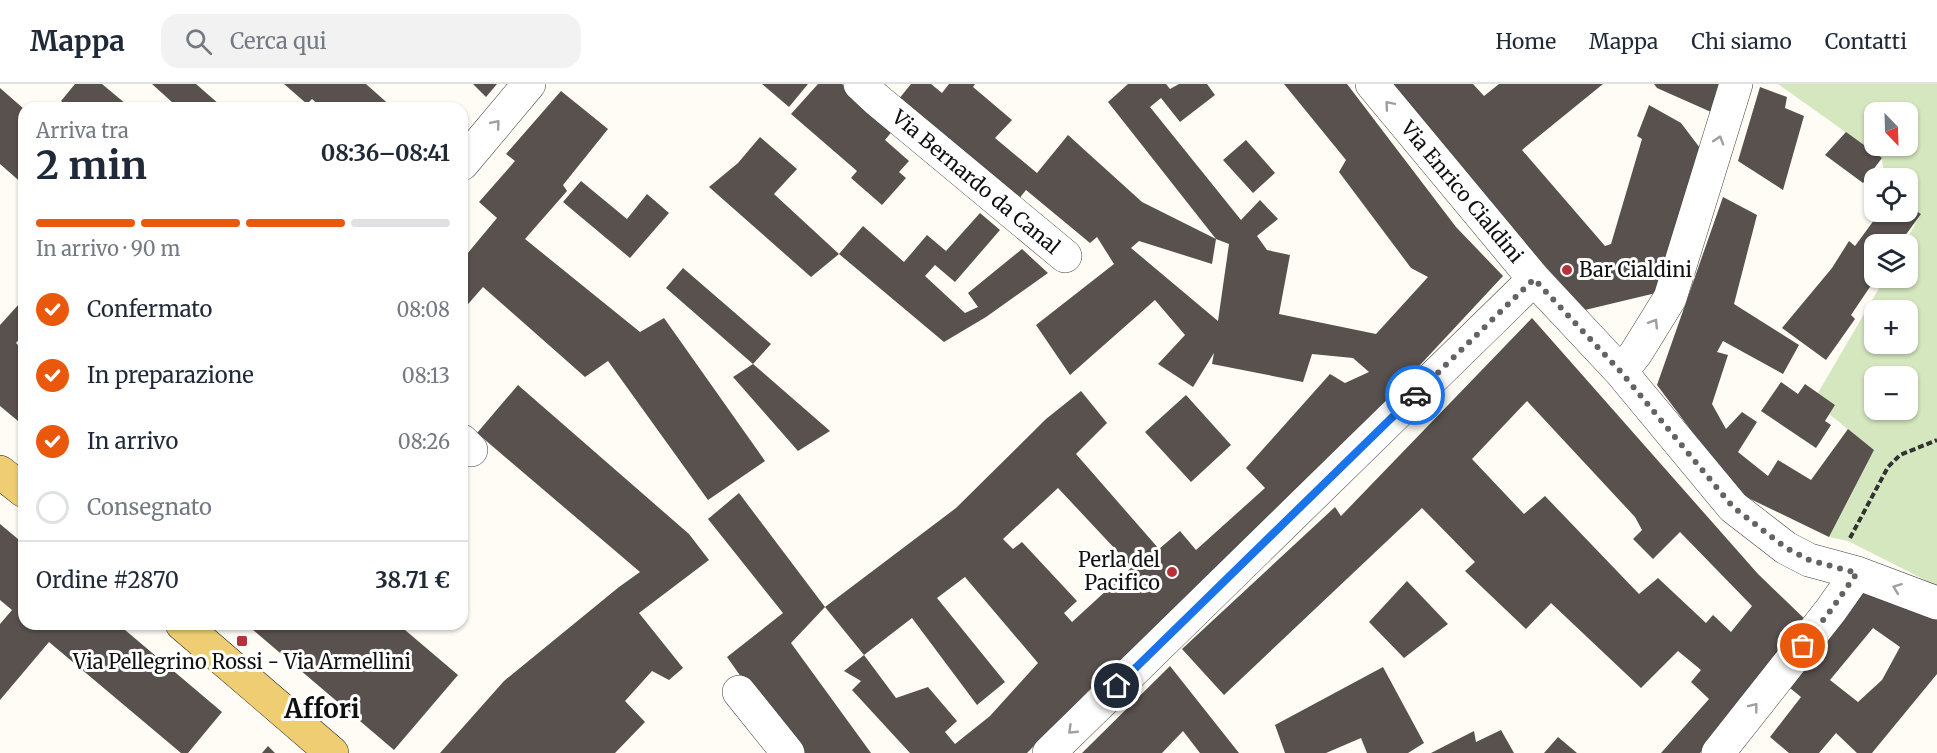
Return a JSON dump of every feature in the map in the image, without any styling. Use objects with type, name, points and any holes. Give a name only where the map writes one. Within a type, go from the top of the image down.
[{"type":"main road","points":[[0,472],[18,486]]},
{"type":"main road","points":[[189,630],[332,753]]},
{"type":"street","points":[[468,157],[530,84]]},
{"type":"street","name":"Via Bernardo da Canal","points":[[860,84],[1065,256]]},
{"type":"street","name":"Via Enrico Cialdini","points":[[1372,84],[1534,279],[1621,372],[1733,507],[1786,548],[1809,560],[1857,573],[1937,603]]},
{"type":"street","points":[[1621,372],[1636,353],[1670,298],[1736,84]]},
{"type":"street","points":[[1049,753],[1534,279]]},
{"type":"street","points":[[1718,753],[1831,610],[1857,573]]},
{"type":"street","points":[[739,692],[788,753]]},
{"type":"path","points":[[1848,541],[1888,467],[1900,455],[1937,440]]},
{"type":"green space","points":[[1778,84],[1937,84],[1937,586],[1848,541],[1829,537],[1874,450],[1829,414],[1835,405],[1818,393],[1864,314],[1864,354],[1918,354],[1918,300],[1872,300],[1879,288],[1918,288],[1918,234],[1910,234],[1921,214],[1918,212],[1918,168],[1883,168],[1882,158],[1879,156],[1918,156],[1918,102],[1864,102],[1864,145]]},
{"type":"building","points":[[75,84],[102,84],[124,102],[62,102]]},
{"type":"building","points":[[152,84],[196,84],[217,102],[172,102]]},
{"type":"building","points":[[284,84],[366,84],[386,102],[315,102],[312,99],[305,102]]},
{"type":"building","points":[[473,84],[497,84],[486,97]]},
{"type":"building","points":[[762,84],[808,84],[789,107]]},
{"type":"building","points":[[818,84],[842,84],[894,129],[885,140],[909,161],[899,172],[906,178],[882,205],[851,178],[857,171],[791,114]]},
{"type":"building","points":[[911,84],[931,84],[942,93],[949,84],[975,84],[973,87],[1012,120],[995,138],[1037,173],[1068,135],[1142,202],[1216,239],[1108,102],[1128,84],[1166,84],[1170,89],[1179,84],[1207,84],[1215,95],[1180,122],[1161,98],[1150,107],[1241,220],[1260,200],[1278,219],[1257,236],[1267,250],[1290,255],[1279,314],[1376,334],[1428,277],[1411,268],[1339,172],[1346,160],[1284,84],[1347,84],[1456,227],[1503,276],[1393,394],[1195,591],[1102,677],[1027,753],[910,753],[852,690],[861,681],[844,671],[864,655],[825,607],[956,508],[1046,419],[1081,391],[1107,423],[1076,454],[1159,549],[1180,531],[1196,550],[1265,488],[1246,468],[1330,374],[1345,383],[1369,372],[1353,358],[1312,354],[1303,382],[1212,364],[1214,353],[1193,387],[1158,364],[1185,335],[1155,300],[1070,375],[1036,325],[1114,264],[1097,237],[1090,243],[1026,190],[1018,200],[898,100]],"holes":[[[1216,239],[1229,244],[1218,321],[1131,248],[1139,241],[1212,264]],[[1058,488],[1132,567],[1072,622],[1064,613],[1077,601],[1022,542],[1013,549],[1003,539]],[[965,577],[1038,663],[990,716],[955,744],[945,732],[957,721],[928,687],[896,698],[864,655],[912,618],[977,705],[1005,682],[937,598]]]},
{"type":"building","points":[[1386,84],[1473,84],[1484,96],[1499,84],[1603,84],[1522,150],[1605,246],[1611,244],[1642,139],[1637,136],[1649,105],[1681,123],[1703,152],[1656,293],[1585,310],[1453,165]]},
{"type":"building","points":[[1654,84],[1721,84],[1711,112],[1657,88]]},
{"type":"building","points":[[1760,87],[1787,97],[1785,108],[1804,116],[1783,190],[1738,161]]},
{"type":"building","points":[[0,88],[18,104],[18,180],[0,164]]},
{"type":"building","points":[[561,91],[608,129],[563,185],[567,191],[525,239],[640,332],[664,318],[765,461],[708,500],[608,361],[585,377],[483,287],[468,304],[468,253],[497,218],[479,202],[515,161],[506,154]]},
{"type":"building","points":[[1846,132],[1864,145],[1864,156],[1882,158],[1874,168],[1864,168],[1863,183],[1825,155]]},
{"type":"building","points":[[760,137],[797,169],[774,194],[839,254],[811,277],[709,187],[738,163]]},
{"type":"building","points":[[1246,140],[1275,173],[1253,193],[1223,160]]},
{"type":"building","points":[[581,181],[627,219],[647,194],[669,213],[630,258],[563,202]]},
{"type":"building","points":[[1723,197],[1757,215],[1734,304],[1799,345],[1783,374],[1723,341],[1717,352],[1728,355],[1712,404],[1726,429],[1742,412],[1757,422],[1738,452],[1768,476],[1778,460],[1811,480],[1848,429],[1874,450],[1829,537],[1738,493],[1657,385]]},
{"type":"building","points":[[980,213],[1000,230],[955,282],[935,265],[925,276],[965,313],[978,307],[968,293],[1022,249],[1048,273],[986,317],[944,342],[839,254],[863,226],[904,262],[927,235],[946,251]]},
{"type":"building","points":[[1873,222],[1915,222],[1906,234],[1864,234],[1864,288],[1869,288],[1851,315],[1855,319],[1826,360],[1782,328],[1832,268],[1849,241],[1855,246]]},
{"type":"building","points":[[683,268],[771,344],[753,364],[666,288]]},
{"type":"building","points":[[18,305],[18,340],[16,343],[18,345],[18,421],[0,406],[0,325]]},
{"type":"building","points":[[1532,318],[1758,574],[1810,624],[1700,753],[1661,753],[1709,699],[1691,682],[1701,670],[1678,651],[1641,688],[1551,603],[1526,629],[1465,571],[1475,562],[1422,508],[1224,695],[1182,649],[1335,507],[1341,516]],"holes":[[[1527,401],[1635,517],[1642,530],[1633,539],[1653,559],[1680,532],[1752,606],[1731,632],[1713,615],[1706,623],[1658,578],[1639,594],[1545,496],[1524,514],[1472,459]]]},
{"type":"building","points":[[753,364],[830,431],[798,451],[733,377]]},
{"type":"building","points":[[1781,382],[1798,394],[1805,384],[1835,405],[1825,421],[1831,425],[1816,448],[1761,411]]},
{"type":"building","points":[[518,385],[689,534],[709,560],[639,613],[683,668],[669,680],[652,671],[625,701],[645,722],[615,753],[440,753],[504,681],[640,572],[477,433]]},
{"type":"building","points":[[1186,395],[1231,445],[1191,482],[1145,432]]},
{"type":"building","points":[[739,493],[825,607],[791,643],[871,753],[803,753],[727,657],[783,613],[708,519]]},
{"type":"building","points":[[0,524],[18,539],[18,630],[125,630],[222,712],[188,753],[181,753],[49,642],[0,700],[0,624],[12,610],[0,600]]},
{"type":"building","points":[[1407,581],[1448,624],[1404,658],[1369,622]]},
{"type":"building","points":[[1862,583],[1937,620],[1937,674],[1872,753],[1857,753],[1836,733],[1819,753],[1789,753],[1770,737],[1801,697],[1785,684]],"holes":[[[1873,628],[1900,647],[1882,680],[1858,702],[1830,680]]]},
{"type":"building","points":[[253,630],[405,630],[458,675],[394,750]]},
{"type":"building","points":[[1170,666],[1239,753],[1200,753],[1183,731],[1162,753],[1082,753]]},
{"type":"building","points":[[1383,667],[1424,743],[1408,753],[1367,753],[1361,738],[1326,753],[1285,753],[1275,725]]},
{"type":"building","points":[[1501,730],[1514,753],[1431,753],[1474,731],[1476,742]]},
{"type":"building","points":[[1558,737],[1577,753],[1544,753]]},
{"type":"building","points":[[268,746],[275,753],[262,753]]},
{"type":"way so far","points":[[1415,395],[1534,279],[1621,372],[1733,507],[1786,548],[1809,560],[1857,573],[1803,646]]},
{"type":"place","name":"Bar Cialdini","points":[[1567,270]]},
{"type":"place","name":"Perla del Pacifico","points":[[1172,572]]},
{"type":"place","name":"Via Pellegrino Rossi - Via Armellini","points":[[242,641]]},
{"type":"district","name":"Affori","points":[[322,709]]},
{"type":"route","points":[[1117,686],[1415,395]]}]
